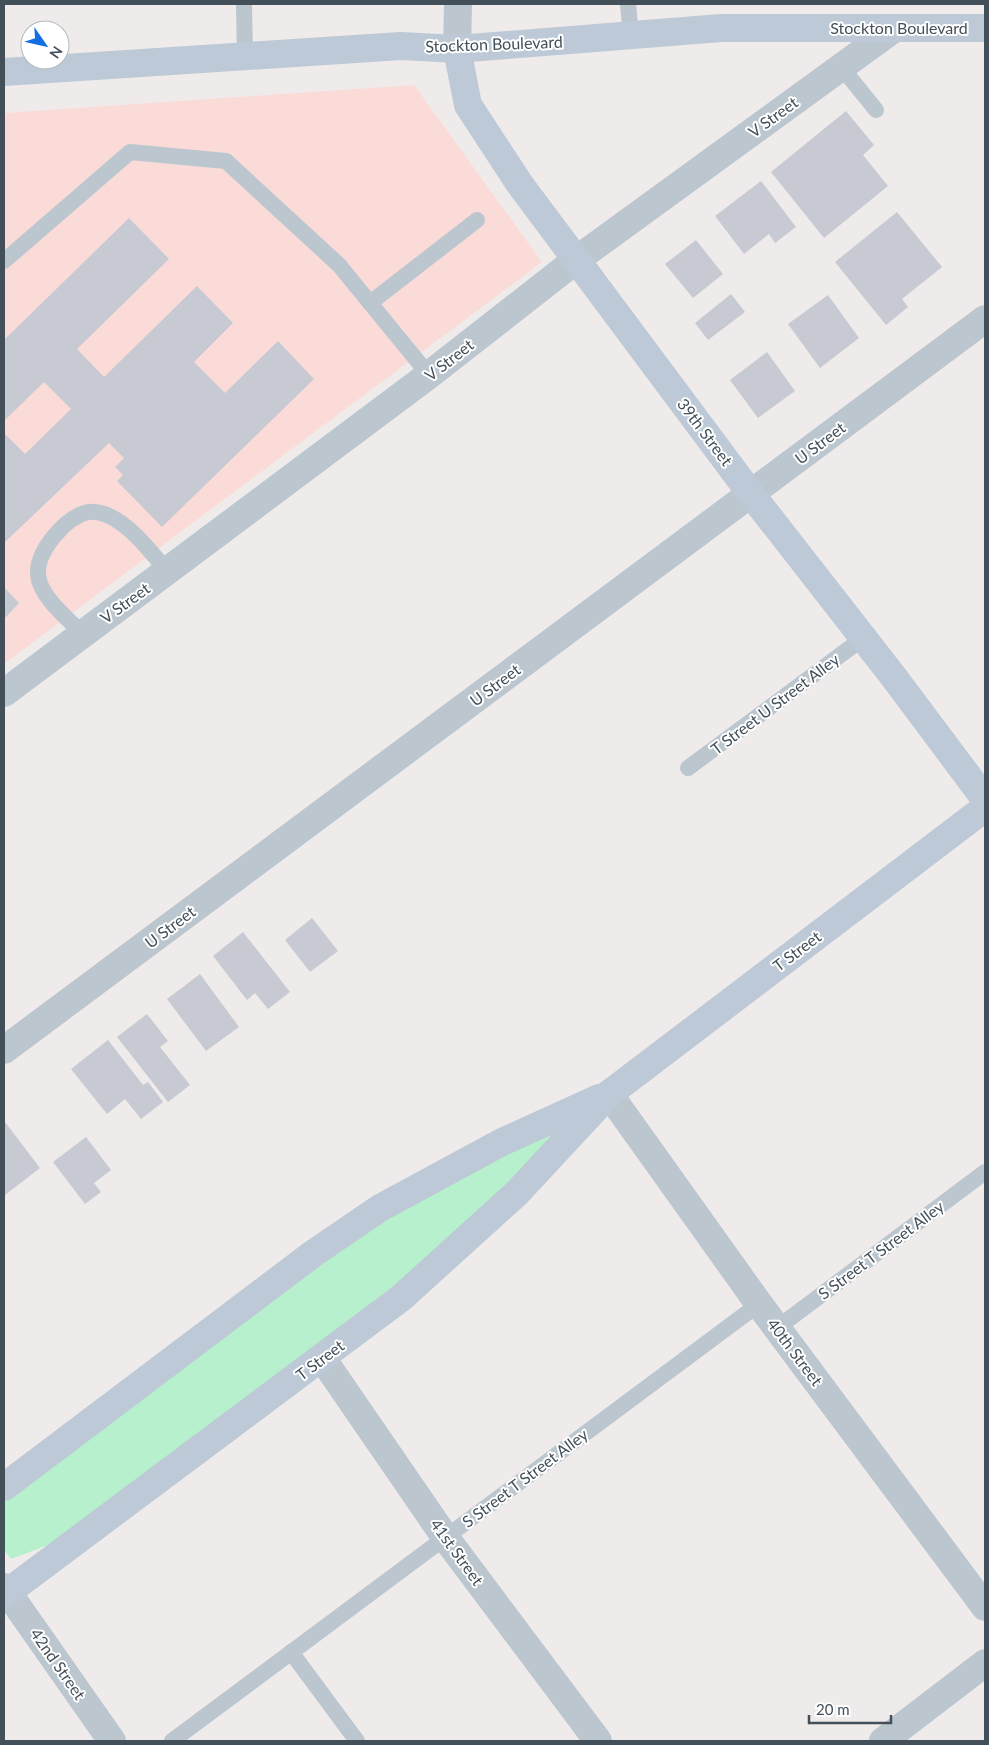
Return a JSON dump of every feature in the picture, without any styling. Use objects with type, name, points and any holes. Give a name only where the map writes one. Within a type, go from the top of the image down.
[{"type":"street","points":[[457,49],[458,4]]},
{"type":"street","name":"Stockton Boulevard","points":[[4,72],[401,46],[457,49],[721,28],[985,28]]},
{"type":"street","name":"V Street","points":[[4,693],[429,376],[576,260],[895,28]]},
{"type":"street","name":"39th Street","points":[[457,49],[468,105],[520,183],[751,494],[862,639],[893,676],[985,799]]},
{"type":"street","name":"U Street","points":[[4,1050],[985,319]]},
{"type":"street","name":"T Street","points":[[5,1591],[401,1298],[517,1193],[609,1094],[985,808]]},
{"type":"street","name":"T Street","points":[[4,1487],[314,1253],[380,1208],[502,1142],[609,1094]]},
{"type":"street","name":"40th Street","points":[[609,1094],[759,1304],[985,1607]]},
{"type":"street","name":"41st Street","points":[[322,1358],[445,1537],[598,1741]]},
{"type":"street","name":"42nd Street","points":[[5,1591],[112,1741]]},
{"type":"street","points":[[883,1741],[985,1663]]},
{"type":"lane","points":[[244,4],[245,57]]},
{"type":"lane","points":[[628,4],[631,36]]},
{"type":"lane","points":[[842,68],[876,110]]},
{"type":"lane","points":[[4,262],[130,152],[226,161],[339,265],[429,376]]},
{"type":"lane","points":[[370,303],[476,220]]},
{"type":"lane","points":[[83,634],[60,611],[42,588],[38,574],[41,558],[56,534],[66,524],[89,511],[106,514],[124,525],[168,572]]},
{"type":"lane","name":"T Street U Street Alley","points":[[688,768],[862,639]]},
{"type":"lane","name":"S Street T Street Alley","points":[[777,1328],[985,1172]]},
{"type":"lane","name":"S Street T Street Alley","points":[[172,1741],[759,1304]]},
{"type":"lane","points":[[291,1652],[357,1741]]},
{"type":"shaded area","points":[[414,85],[542,262],[4,664],[4,113]]},
{"type":"green space","points":[[571,1117],[447,1246],[64,1539],[11,1559],[4,1550],[4,1498],[390,1214]]},
{"type":"building","points":[[846,111],[874,145],[863,155],[888,186],[824,238],[771,172]]},
{"type":"building","points":[[761,181],[796,227],[775,243],[769,234],[744,254],[715,216]]},
{"type":"building","points":[[897,212],[942,267],[902,299],[908,307],[886,325],[835,262]]},
{"type":"building","points":[[129,218],[169,259],[77,349],[104,377],[197,286],[233,323],[194,362],[225,393],[278,341],[314,379],[162,527],[117,481],[123,475],[115,467],[124,458],[109,443],[4,543],[4,433],[25,454],[71,409],[44,382],[4,421],[4,340]]},
{"type":"building","points":[[696,240],[723,274],[693,298],[665,264]]},
{"type":"building","points":[[731,294],[745,312],[708,340],[695,323]]},
{"type":"building","points":[[828,295],[859,338],[820,368],[788,324]]},
{"type":"building","points":[[767,352],[795,391],[758,418],[730,380]]},
{"type":"building","points":[[4,587],[19,603],[4,619]]},
{"type":"building","points":[[312,918],[338,951],[310,972],[285,940]]},
{"type":"building","points":[[243,932],[290,992],[268,1009],[255,993],[247,1000],[213,956]]},
{"type":"building","points":[[200,974],[239,1027],[206,1051],[167,999]]},
{"type":"building","points":[[147,1014],[168,1041],[160,1047],[190,1085],[168,1102],[117,1037]]},
{"type":"building","points":[[108,1040],[143,1085],[148,1082],[163,1102],[141,1119],[125,1099],[107,1114],[71,1069]]},
{"type":"building","points":[[4,1123],[40,1168],[5,1195]]},
{"type":"building","points":[[86,1137],[111,1170],[94,1183],[101,1192],[85,1204],[53,1162]]}]
